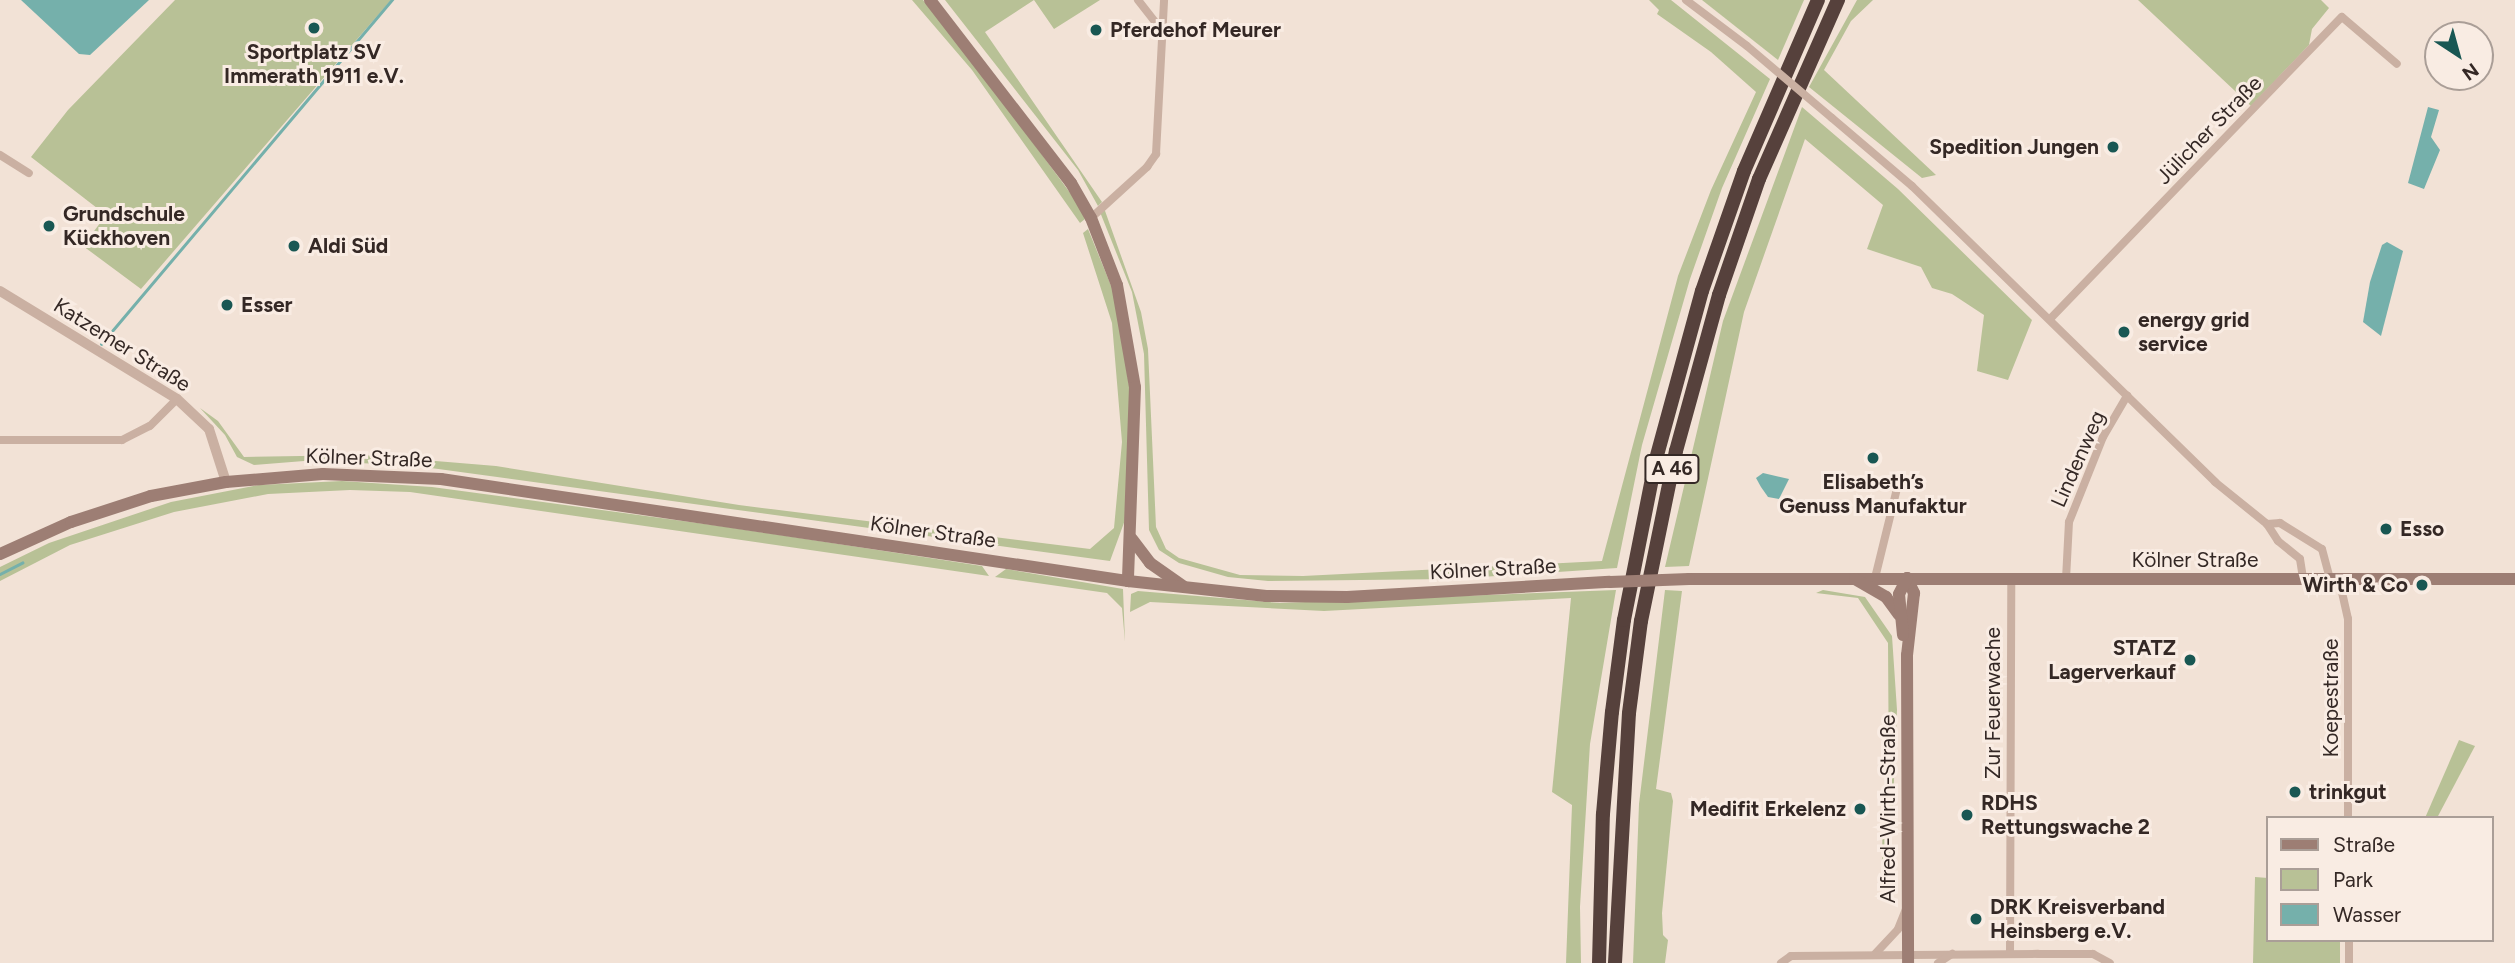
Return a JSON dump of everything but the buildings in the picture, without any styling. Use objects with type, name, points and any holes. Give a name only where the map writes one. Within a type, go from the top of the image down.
[{"type":"highway","name":"A 46","points":[[1599,963],[1603,827],[1612,712],[1623,620],[1656,459],[1702,291],[1744,171],[1818,0]]},
{"type":"highway","name":"A 46","points":[[1615,963],[1629,713],[1641,621],[1676,451],[1715,308],[1759,179],[1838,0]]},
{"type":"main road","points":[[930,0],[1010,100],[1091,218],[1117,285],[1133,353],[1136,422],[1128,581]]},
{"type":"main road","name":"Kölner Straße","points":[[0,554],[111,508],[226,482],[323,474],[441,479],[1128,581],[1266,596],[1347,597],[1689,579],[2515,579]]},
{"type":"main road","points":[[1132,540],[1150,563],[1185,587]]},
{"type":"main road","points":[[1852,578],[1886,597],[1899,615]]},
{"type":"main road","name":"Alfred-Wirth-Straße","points":[[1907,578],[1899,594],[1899,615],[1907,655]]},
{"type":"main road","name":"Alfred-Wirth-Straße","points":[[1907,578],[1914,593],[1907,655],[1908,959]]},
{"type":"street","points":[[1138,0],[1161,29]]},
{"type":"street","points":[[1091,218],[1147,167],[1156,154],[1164,0]]},
{"type":"street","points":[[1686,0],[1747,47],[1912,186],[2215,482],[2267,524],[2278,541],[2300,559],[2303,579]]},
{"type":"street","name":"Jülicher Straße","points":[[2050,319],[2342,17],[2397,64]]},
{"type":"street","points":[[0,155],[29,173]]},
{"type":"street","name":"Katzemer Straße","points":[[0,291],[177,399],[209,429],[226,482]]},
{"type":"street","name":"Lindenweg","points":[[2066,579],[2069,522],[2104,438],[2127,396]]},
{"type":"street","points":[[0,440],[122,440],[150,426],[177,399]]},
{"type":"street","points":[[1875,578],[1899,480]]},
{"type":"street","points":[[2267,524],[2280,523],[2322,549],[2335,578]]},
{"type":"street","name":"Zur Feuerwache","points":[[2010,954],[2011,578]]},
{"type":"street","name":"Koepestraße","points":[[2335,578],[2348,619],[2348,816]]},
{"type":"street","points":[[1875,954],[1898,929],[1907,906]]},
{"type":"street","points":[[2348,942],[2348,963]]},
{"type":"street","points":[[1782,963],[1791,956],[1875,954],[1908,959],[1952,954],[2093,954],[2110,963]]},
{"type":"street","points":[[1938,963],[1952,954]]},
{"type":"green space","points":[[175,0],[391,0],[141,289],[83,246],[106,215],[31,157],[68,110]]},
{"type":"green space","points":[[912,0],[923,0],[964,49],[1079,205],[1085,219],[1080,223],[972,70]]},
{"type":"green space","points":[[945,0],[1034,0],[985,32],[1102,202],[1098,206],[1078,170]]},
{"type":"green space","points":[[1034,0],[1100,0],[1054,29]]},
{"type":"green space","points":[[1649,0],[1671,0],[1770,79],[1722,188],[1690,279],[1642,445],[1617,568],[1451,579],[1268,581],[1228,577],[1179,563],[1159,550],[1149,530],[1144,354],[1132,292],[1100,212],[1104,208],[1141,312],[1148,349],[1156,527],[1166,549],[1179,558],[1240,575],[1303,576],[1602,561],[1678,276],[1711,190],[1756,92],[1711,52],[1657,14],[1659,10]]},
{"type":"green space","points":[[1702,0],[1804,0],[1778,60]]},
{"type":"green space","points":[[1857,0],[1873,0],[1851,21],[1824,70],[1936,175],[1922,178],[1809,87]]},
{"type":"green space","points":[[2138,0],[2321,0],[2329,8],[2312,29],[2309,45],[2251,106]]},
{"type":"green space","points":[[1802,107],[1898,189],[2032,320],[2008,380],[1977,371],[1984,315],[1952,294],[1932,288],[1921,267],[1867,249],[1883,205],[1805,139],[1744,312],[1689,566],[1665,567],[1723,321]]},
{"type":"green space","points":[[1088,229],[1114,293],[1130,391],[1125,520],[1110,561],[409,465],[304,461],[254,465],[237,457],[225,435],[200,408],[218,421],[244,457],[363,455],[496,466],[739,505],[1090,549],[1114,528],[1122,442],[1112,323],[1083,233]]},
{"type":"green space","points":[[342,481],[432,487],[727,527],[982,566],[989,576],[410,492],[350,490],[268,494],[174,512],[70,545],[0,581],[0,567],[49,543],[171,502],[259,485]]},
{"type":"green space","points":[[1006,569],[1123,589],[1125,642],[1122,608],[1107,593],[995,577]]},
{"type":"green space","points":[[1616,590],[1590,744],[1580,907],[1581,963],[1566,963],[1572,805],[1552,792],[1571,598],[1324,611],[1150,602],[1130,612],[1131,594],[1138,591],[1280,603]]},
{"type":"green space","points":[[1665,590],[1682,591],[1656,789],[1671,793],[1673,801],[1662,913],[1663,935],[1668,940],[1665,963],[1633,963],[1639,804]]},
{"type":"green space","points":[[1823,590],[1865,597],[1892,636],[1897,710],[1889,897],[1883,897],[1886,862],[1882,862],[1883,797],[1889,796],[1888,643],[1858,598],[1816,593]]},
{"type":"green space","points":[[2459,740],[2475,746],[2438,816],[2426,816]]},
{"type":"green space","points":[[2255,877],[2266,878],[2266,942],[2340,942],[2340,963],[2253,963]]},
{"type":"water","points":[[21,0],[149,0],[90,55],[79,54]]},
{"type":"water","points":[[2428,107],[2439,110],[2431,137],[2440,150],[2424,189],[2408,183]]},
{"type":"water","points":[[2387,242],[2403,251],[2381,336],[2363,322],[2370,282],[2382,245]]},
{"type":"water","points":[[1763,473],[1789,479],[1779,499],[1768,497],[1761,487],[1756,478]]},
{"type":"waterway","points":[[101,344],[392,0]]},
{"type":"waterway","points":[[0,574],[22,563]]},
{"type":"place","name":"Sportplatz SV Immerath 1911 e.V.","points":[[314,28]]},
{"type":"place","name":"Pferdehof Meurer","points":[[1096,30]]},
{"type":"place","name":"Spedition Jungen","points":[[2113,147]]},
{"type":"place","name":"Grundschule Kückhoven","points":[[49,226]]},
{"type":"place","name":"Aldi Süd","points":[[294,246]]},
{"type":"place","name":"Esser","points":[[227,305]]},
{"type":"place","name":"energy grid service","points":[[2124,332]]},
{"type":"place","name":"Elisabeth’s Genuss Manufaktur","points":[[1873,458]]},
{"type":"place","name":"Esso","points":[[2386,529]]},
{"type":"place","name":"Wirth & Co","points":[[2422,585]]},
{"type":"place","name":"STATZ Lagerverkauf","points":[[2190,660]]},
{"type":"place","name":"trinkgut","points":[[2295,792]]},
{"type":"place","name":"Medifit Erkelenz","points":[[1860,809]]},
{"type":"place","name":"RDHS Rettungswache 2","points":[[1967,815]]},
{"type":"place","name":"DRK Kreisverband Heinsberg e.V.","points":[[1976,919]]}]
